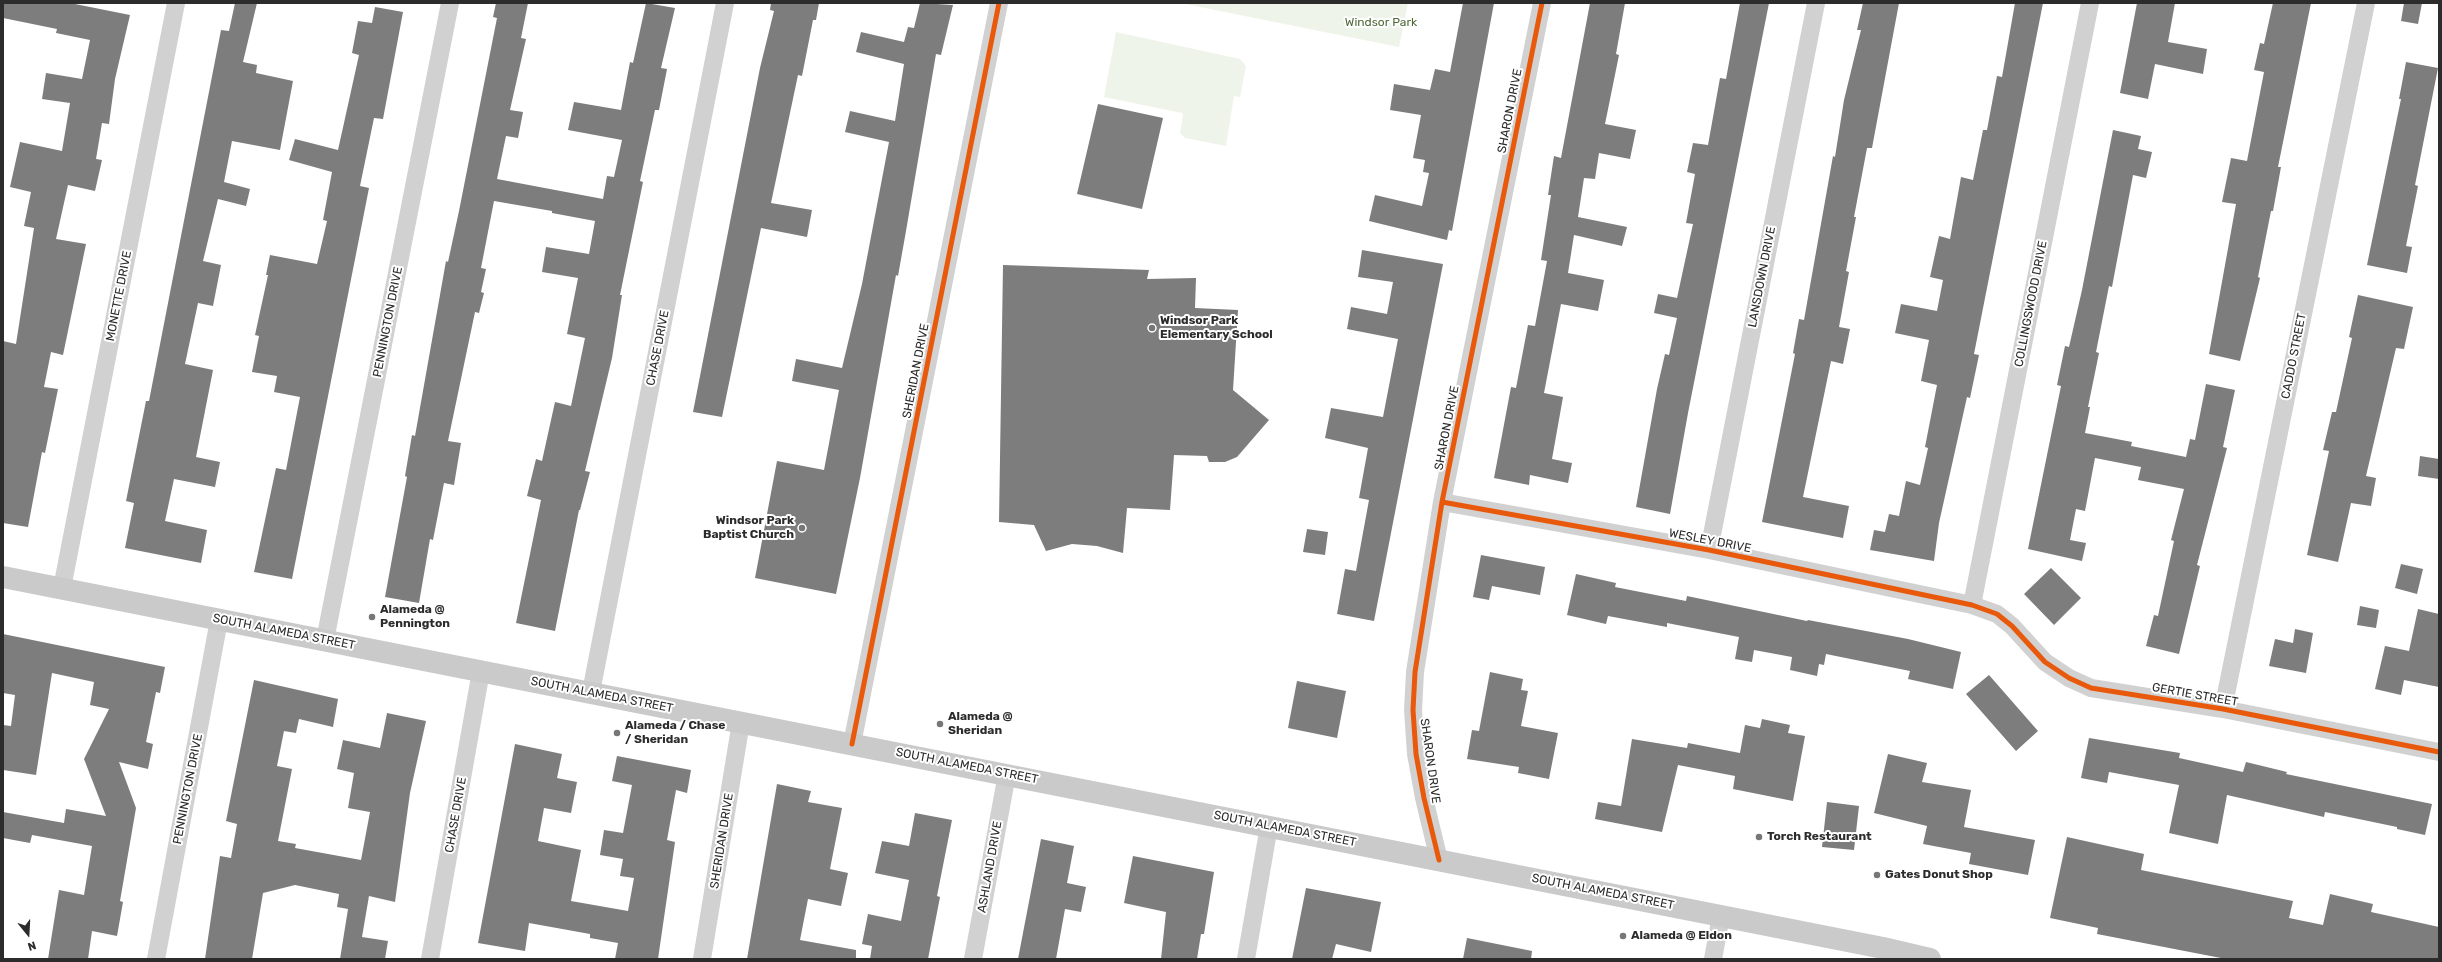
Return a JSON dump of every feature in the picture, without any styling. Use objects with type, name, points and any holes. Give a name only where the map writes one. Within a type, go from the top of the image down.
[{"type":"main road","name":"SOUTH ALAMEDA STREET","points":[[3,577],[1007,774],[1930,959]]},
{"type":"street","name":"MONETTE DRIVE","points":[[62,588],[176,3]]},
{"type":"street","name":"PENNINGTON DRIVE","points":[[326,640],[450,3]]},
{"type":"street","name":"CHASE DRIVE","points":[[591,692],[725,3]]},
{"type":"street","name":"SHERIDAN DRIVE","points":[[852,744],[999,3]]},
{"type":"street","name":"SHARON DRIVE","points":[[1439,860],[1422,790],[1413,710],[1415,672],[1442,502],[1542,3]]},
{"type":"street","name":"LANSDOWN DRIVE","points":[[1709,550],[1816,3]]},
{"type":"street","name":"COLLINGSWOOD DRIVE","points":[[1972,605],[2090,3]]},
{"type":"street","name":"CADDO STREET","points":[[2222,709],[2366,3]]},
{"type":"street","name":"WESLEY DRIVE","points":[[1442,502],[1709,550],[1972,605]]},
{"type":"street","name":"GERTIE STREET","points":[[1972,605],[1997,614],[2012,626],[2045,662],[2069,678],[2091,688],[2222,709],[2439,752]]},
{"type":"street","name":"PENNINGTON DRIVE","points":[[156,959],[219,620]]},
{"type":"street","name":"CHASE DRIVE","points":[[430,959],[482,671]]},
{"type":"street","name":"SHERIDAN DRIVE","points":[[702,959],[741,722]]},
{"type":"street","name":"ASHLAND DRIVE","points":[[973,959],[1007,774]]},
{"type":"street","points":[[1246,959],[1269,826]]},
{"type":"street","points":[[1713,959],[1721,916]]},
{"type":"green space","name":"Windsor Park","points":[[1180,3],[1408,3],[1399,47]]},
{"type":"green space","points":[[1116,32],[1240,59],[1246,66],[1240,97],[1234,96],[1226,146],[1185,138],[1180,133],[1182,113],[1104,97]]},
{"type":"building","points":[[3,3],[70,3],[130,15],[115,79],[109,124],[102,123],[96,159],[102,160],[95,191],[68,185],[56,239],[86,244],[63,355],[51,352],[44,387],[58,389],[45,453],[42,452],[28,527],[3,523],[3,341],[16,344],[34,228],[24,226],[31,192],[10,187],[20,142],[62,151],[70,103],[42,99],[46,73],[82,79],[90,40],[56,33],[57,29],[3,18]]},
{"type":"building","points":[[235,3],[257,3],[243,62],[257,65],[256,73],[293,81],[280,150],[232,141],[224,182],[250,189],[246,206],[218,199],[203,261],[221,265],[213,306],[198,303],[185,364],[213,370],[196,457],[220,462],[215,487],[174,479],[165,521],[207,530],[201,563],[125,548],[134,503],[126,501],[146,401],[149,401],[221,30],[229,31]]},
{"type":"building","points":[[496,3],[528,3],[521,38],[526,39],[510,110],[523,112],[518,138],[506,136],[497,179],[603,199],[607,176],[614,177],[622,140],[568,130],[574,102],[621,110],[630,62],[633,63],[646,3],[675,8],[661,68],[667,69],[659,110],[655,110],[640,181],[643,182],[620,295],[622,295],[612,358],[585,471],[590,472],[579,510],[555,631],[516,623],[541,500],[527,496],[536,459],[542,461],[555,402],[571,406],[585,338],[567,334],[578,278],[542,272],[546,247],[589,254],[595,221],[552,213],[552,211],[494,201],[481,268],[486,269],[481,292],[484,293],[479,313],[475,312],[448,441],[461,443],[454,485],[444,483],[433,540],[430,539],[419,603],[385,597],[407,477],[405,476],[412,435],[415,436],[446,261],[448,262],[459,211],[497,18],[493,17]]},
{"type":"building","points":[[771,3],[819,3],[816,20],[813,20],[802,76],[798,75],[771,203],[812,210],[807,237],[761,228],[722,417],[693,412],[760,68],[774,11],[770,10]]},
{"type":"building","points":[[920,3],[953,5],[941,55],[936,54],[898,276],[896,275],[860,478],[836,594],[755,578],[777,461],[824,470],[839,390],[792,381],[796,359],[842,368],[862,284],[889,142],[845,132],[850,111],[895,121],[904,64],[856,52],[861,32],[904,42],[908,27],[914,28]]},
{"type":"building","points":[[1463,3],[1494,3],[1452,231],[1449,230],[1447,240],[1369,221],[1375,195],[1422,206],[1429,173],[1423,172],[1425,160],[1413,158],[1421,115],[1390,110],[1394,84],[1430,90],[1435,69],[1450,72]]},
{"type":"building","points":[[1590,3],[1625,3],[1616,54],[1619,55],[1605,124],[1636,130],[1630,159],[1599,153],[1595,179],[1584,178],[1578,217],[1627,227],[1622,246],[1574,235],[1568,273],[1604,280],[1598,311],[1561,304],[1544,393],[1563,397],[1552,459],[1572,463],[1568,483],[1530,475],[1529,485],[1494,478],[1511,387],[1516,388],[1528,325],[1535,326],[1547,261],[1541,260],[1551,195],[1548,195],[1554,156],[1561,158]]},
{"type":"building","points":[[1740,3],[1769,3],[1688,413],[1670,514],[1636,507],[1657,389],[1665,354],[1669,355],[1677,318],[1654,313],[1658,294],[1677,298],[1693,224],[1686,223],[1695,174],[1687,172],[1693,143],[1708,145],[1720,78],[1726,79]]},
{"type":"building","points":[[1863,3],[1899,3],[1872,148],[1867,148],[1854,217],[1856,217],[1846,271],[1849,272],[1839,327],[1850,329],[1843,364],[1831,361],[1803,497],[1849,506],[1843,538],[1762,522],[1795,354],[1793,353],[1799,319],[1804,320],[1833,156],[1835,157],[1844,100],[1861,30],[1857,30]]},
{"type":"building","points":[[2015,3],[2043,3],[1974,354],[1979,355],[1970,398],[1967,397],[1939,523],[1934,561],[1870,550],[1874,530],[1885,532],[1889,514],[1899,516],[1906,481],[1920,485],[1928,448],[1925,447],[1937,385],[1921,381],[1929,340],[1895,333],[1901,304],[1937,311],[1943,280],[1930,277],[1939,236],[1950,239],[1961,177],[1973,180],[1983,130],[1987,130],[1997,76],[2002,77]]},
{"type":"building","points":[[2137,3],[2175,3],[2168,42],[2207,49],[2203,74],[2155,64],[2148,99],[2120,93]]},
{"type":"building","points":[[2273,3],[2311,3],[2278,167],[2281,167],[2258,277],[2260,278],[2240,361],[2209,354],[2236,204],[2222,202],[2231,158],[2247,161],[2264,72],[2254,70],[2260,43],[2264,44]]},
{"type":"building","points":[[2404,3],[2422,3],[2418,24],[2401,21]]},
{"type":"building","points":[[375,7],[403,12],[383,119],[374,118],[360,186],[369,188],[292,579],[254,572],[276,468],[286,470],[300,397],[274,392],[277,376],[252,372],[259,336],[255,335],[268,275],[266,275],[270,255],[317,264],[327,221],[323,220],[332,172],[289,160],[295,139],[338,150],[359,55],[352,53],[358,21],[372,23]]},
{"type":"building","points":[[2406,62],[2438,68],[2415,185],[2418,186],[2406,246],[2412,247],[2407,273],[2367,265],[2401,99],[2399,99]]},
{"type":"building","points":[[1098,104],[1163,118],[1142,209],[1077,194]]},
{"type":"building","points":[[2113,130],[2141,136],[2138,149],[2152,152],[2146,178],[2133,175],[2112,287],[2109,286],[2096,352],[2099,353],[2088,407],[2090,407],[2085,433],[2132,442],[2131,446],[2186,457],[2190,439],[2195,440],[2206,384],[2235,390],[2223,447],[2227,448],[2197,565],[2200,566],[2179,654],[2146,646],[2154,615],[2158,616],[2174,541],[2171,540],[2184,489],[2138,480],[2141,467],[2095,458],[2085,511],[2076,509],[2070,540],[2086,543],[2082,561],[2028,549],[2061,386],[2057,385],[2065,346],[2069,347],[2082,290]]},
{"type":"building","points":[[1362,250],[1443,264],[1374,621],[1337,614],[1345,569],[1356,571],[1369,500],[1359,498],[1368,448],[1325,438],[1331,408],[1383,417],[1398,339],[1347,329],[1351,307],[1387,314],[1393,282],[1358,277]]},
{"type":"building","points":[[1003,265],[1149,270],[1147,279],[1196,278],[1195,308],[1238,310],[1233,390],[1269,420],[1237,457],[1225,462],[1209,462],[1207,456],[1174,455],[1170,510],[1127,508],[1123,553],[1097,546],[1072,544],[1046,551],[1034,525],[999,522]]},
{"type":"building","points":[[2358,295],[2413,307],[2404,349],[2396,348],[2366,476],[2376,478],[2371,506],[2351,503],[2338,562],[2307,555],[2329,451],[2323,450],[2332,412],[2336,412],[2352,338],[2349,337]]},
{"type":"building","points":[[2420,456],[2439,459],[2439,479],[2418,476]]},
{"type":"building","points":[[1307,529],[1328,532],[1325,555],[1303,552]]},
{"type":"building","points":[[1481,555],[1545,567],[1540,595],[1492,586],[1489,600],[1473,597]]},
{"type":"building","points":[[2401,564],[2423,569],[2417,594],[2395,588]]},
{"type":"building","points":[[2051,568],[2081,598],[2054,625],[2024,594]]},
{"type":"building","points":[[1576,574],[1616,583],[1615,587],[1686,601],[1687,596],[1807,621],[1908,639],[1961,652],[1953,689],[1908,679],[1910,671],[1826,654],[1824,665],[1819,664],[1817,676],[1790,670],[1792,657],[1754,650],[1752,662],[1735,659],[1739,637],[1667,623],[1667,627],[1608,616],[1606,624],[1567,615]]},
{"type":"building","points":[[2360,606],[2379,610],[2376,628],[2357,625]]},
{"type":"building","points":[[2418,609],[2439,614],[2439,687],[2404,680],[2401,695],[2375,689],[2385,646],[2409,651]]},
{"type":"building","points":[[2295,629],[2313,633],[2306,673],[2269,666],[2275,639],[2293,643]]},
{"type":"building","points":[[3,634],[165,667],[160,693],[156,692],[146,742],[153,744],[148,769],[119,762],[136,808],[120,901],[123,902],[117,936],[92,931],[88,959],[48,959],[59,890],[84,895],[92,846],[32,835],[30,843],[3,838],[3,812],[64,823],[66,809],[106,816],[84,759],[109,709],[90,705],[94,682],[52,673],[36,775],[3,770],[3,725],[11,726],[15,695],[3,693]]},
{"type":"building","points":[[1490,672],[1523,679],[1521,690],[1528,691],[1521,726],[1558,733],[1549,779],[1518,773],[1519,767],[1467,759],[1472,730],[1479,731]]},
{"type":"building","points":[[1989,675],[2038,731],[2016,751],[1966,694]]},
{"type":"building","points":[[254,680],[338,699],[333,727],[299,719],[296,733],[284,731],[277,766],[292,769],[278,841],[296,844],[295,848],[361,860],[370,812],[348,808],[354,773],[337,769],[343,740],[380,748],[387,713],[426,721],[410,793],[395,902],[369,896],[362,937],[388,941],[385,959],[340,959],[348,909],[337,907],[339,894],[295,885],[263,893],[252,959],[205,959],[220,856],[231,858],[237,824],[226,821]]},
{"type":"building","points":[[1297,681],[1346,691],[1337,738],[1288,728]]},
{"type":"building","points":[[1762,719],[1790,725],[1788,733],[1805,736],[1793,801],[1733,789],[1735,776],[1678,765],[1662,832],[1595,819],[1598,802],[1621,806],[1632,739],[1687,748],[1688,743],[1740,753],[1745,725],[1760,728]]},
{"type":"building","points":[[2089,738],[2180,753],[2179,758],[2243,772],[2246,762],[2287,772],[2286,774],[2432,804],[2425,835],[2397,829],[2397,827],[2325,812],[2324,817],[2227,795],[2218,844],[2169,833],[2179,785],[2109,772],[2107,783],[2081,778]]},
{"type":"building","points":[[515,744],[562,754],[557,778],[577,782],[571,813],[544,808],[538,841],[581,850],[571,901],[628,911],[634,878],[620,876],[623,859],[600,855],[604,830],[623,833],[632,785],[612,781],[617,756],[691,770],[687,793],[676,790],[667,840],[675,842],[658,959],[615,959],[618,943],[590,938],[590,934],[529,923],[525,951],[478,943]]},
{"type":"building","points":[[1888,754],[1927,763],[1922,782],[1971,790],[1964,827],[2035,840],[2028,875],[1969,864],[1971,853],[1923,844],[1927,826],[1874,813]]},
{"type":"building","points":[[777,784],[811,791],[808,802],[842,808],[830,869],[848,873],[841,906],[808,899],[800,940],[856,950],[856,959],[747,959]]},
{"type":"building","points":[[1827,802],[1859,806],[1854,850],[1822,847]]},
{"type":"building","points":[[915,813],[952,820],[937,896],[940,897],[928,959],[870,959],[872,946],[862,944],[868,914],[901,921],[909,880],[875,873],[882,841],[909,846]]},
{"type":"building","points":[[2067,837],[2144,854],[2141,870],[2293,901],[2289,918],[2323,925],[2330,894],[2373,904],[2371,912],[2439,927],[2439,959],[2226,959],[2097,934],[2098,928],[2050,918]]},
{"type":"building","points":[[1041,839],[1074,846],[1067,883],[1086,887],[1081,912],[1065,909],[1056,959],[1018,959]]},
{"type":"building","points":[[1133,856],[1214,872],[1204,934],[1201,934],[1197,959],[1161,959],[1166,912],[1124,903]]},
{"type":"building","points":[[1306,888],[1381,902],[1371,952],[1336,944],[1332,959],[1292,959]]},
{"type":"building","points":[[1467,938],[1532,951],[1531,959],[1463,959]]},
{"type":"cycle path","points":[[852,744],[999,3]]},
{"type":"cycle path","points":[[1439,860],[1424,798],[1416,754],[1413,710],[1415,672],[1442,502],[1542,3]]},
{"type":"cycle path","points":[[1442,502],[1709,550],[1972,605],[1997,614],[2012,626],[2045,662],[2069,678],[2091,688],[2223,709],[2439,752]]},
{"type":"place","name":"Windsor Park Elementary School","points":[[1152,328]]},
{"type":"place","name":"Windsor Park Baptist Church","points":[[802,528]]},
{"type":"place","name":"Alameda @ Pennington","points":[[372,617]]},
{"type":"place","name":"Alameda @ Sheridan","points":[[940,724]]},
{"type":"place","name":"Alameda / Chase / Sheridan","points":[[617,733]]},
{"type":"place","name":"Torch Restaurant","points":[[1759,837]]},
{"type":"place","name":"Gates Donut Shop","points":[[1877,875]]},
{"type":"place","name":"Alameda @ Eldon","points":[[1623,936]]}]
